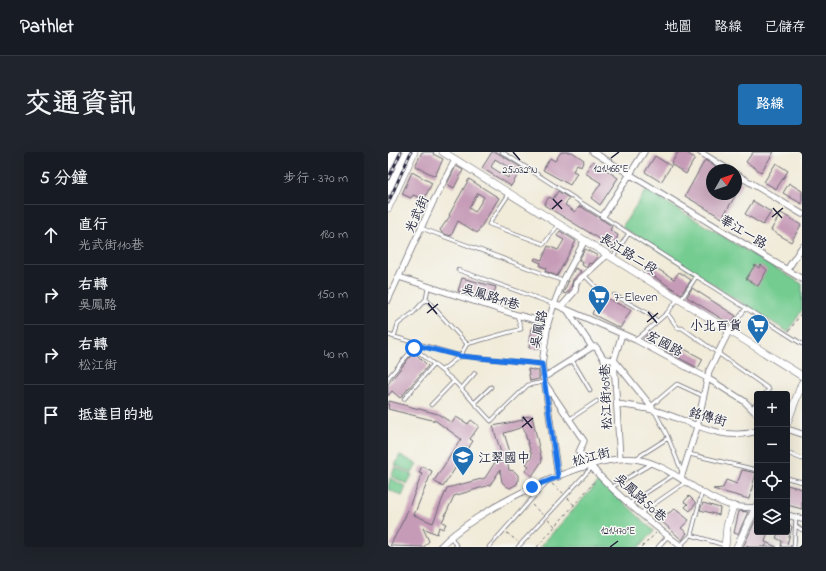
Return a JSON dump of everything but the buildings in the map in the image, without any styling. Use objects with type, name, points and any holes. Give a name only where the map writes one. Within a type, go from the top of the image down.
[{"type":"highway","points":[[388,190],[407,152]]},
{"type":"main road","points":[[388,160],[392,152]]},
{"type":"street","points":[[388,171],[397,152]]},
{"type":"street","points":[[388,197],[407,152]]},
{"type":"street","points":[[388,208],[414,152]]},
{"type":"street","name":"長江路二段","points":[[443,152],[611,255],[802,376]]},
{"type":"street","name":"華江一路","points":[[593,152],[802,279]]},
{"type":"street","points":[[603,216],[644,152]]},
{"type":"street","points":[[700,152],[719,164]]},
{"type":"street","name":"光武街","points":[[388,300],[455,160]]},
{"type":"street","points":[[742,178],[802,214]]},
{"type":"street","name":"吳鳳路","points":[[558,477],[542,364],[548,323],[554,304],[563,281],[585,240]]},
{"type":"street","points":[[787,270],[802,246]]},
{"type":"street","name":"吳鳳路","points":[[561,307],[575,291],[576,283],[611,255]]},
{"type":"street","name":"吳鳳路19巷","points":[[399,277],[428,288],[548,323]]},
{"type":"street","name":"宏國路","points":[[554,304],[636,340],[708,378],[731,392],[754,410]]},
{"type":"street","points":[[567,310],[592,347],[596,347],[605,359],[615,377]]},
{"type":"street","points":[[683,478],[697,426],[709,371],[729,331]]},
{"type":"street","name":"松江街109巷","points":[[620,459],[614,360],[622,334]]},
{"type":"street","points":[[544,380],[592,347]]},
{"type":"street","points":[[605,359],[614,360],[652,408]]},
{"type":"street","name":"吳鳳路50巷","points":[[544,380],[584,442],[579,452],[591,467],[630,504],[681,546]]},
{"type":"street","points":[[790,415],[802,383]]},
{"type":"street","name":"銘傳街","points":[[617,404],[652,408],[697,426],[732,435],[742,435],[754,432]]},
{"type":"street","points":[[790,431],[802,434]]},
{"type":"street","name":"松江街","points":[[440,547],[450,536],[468,522],[501,502],[558,477],[620,459],[635,459],[651,464],[683,478],[702,491],[733,506]]},
{"type":"street","points":[[726,546],[728,526],[733,506],[754,507]]},
{"type":"street","points":[[739,544],[754,511]]},
{"type":"lane","points":[[502,152],[802,344]]},
{"type":"lane","points":[[510,193],[489,224],[544,244],[559,224]]},
{"type":"lane","points":[[422,228],[563,281]]},
{"type":"lane","points":[[611,255],[629,233]]},
{"type":"lane","points":[[458,270],[554,304]]},
{"type":"lane","points":[[585,276],[602,293]]},
{"type":"lane","points":[[636,340],[667,313],[680,299],[696,277]]},
{"type":"lane","points":[[394,338],[398,324],[413,313],[426,299],[428,288]]},
{"type":"lane","points":[[614,295],[649,314],[657,322]]},
{"type":"lane","points":[[426,299],[467,344]]},
{"type":"lane","points":[[729,331],[746,308]]},
{"type":"lane","points":[[667,313],[678,328],[682,328],[769,389],[767,391]]},
{"type":"lane","points":[[442,370],[460,356],[467,344],[521,329],[517,315]]},
{"type":"lane","points":[[388,336],[460,356],[542,364]]},
{"type":"lane","points":[[388,378],[416,345]]},
{"type":"lane","points":[[414,348],[454,381],[491,421],[528,385],[544,380]]},
{"type":"lane","points":[[572,360],[590,390]]},
{"type":"lane","points":[[404,399],[434,364]]},
{"type":"lane","points":[[461,389],[476,372]]},
{"type":"lane","points":[[431,405],[454,381]]},
{"type":"lane","points":[[641,513],[683,478],[668,438],[652,408],[677,384],[703,396]]},
{"type":"lane","points":[[474,403],[491,387]]},
{"type":"lane","points":[[570,419],[597,402]]},
{"type":"lane","points":[[635,459],[668,438]]},
{"type":"lane","points":[[689,454],[754,469]]},
{"type":"lane","points":[[790,455],[802,459]]},
{"type":"lane","points":[[612,487],[651,464]]},
{"type":"lane","points":[[518,547],[591,467]]},
{"type":"lane","points":[[630,504],[675,474]]},
{"type":"lane","points":[[790,479],[802,482]]},
{"type":"lane","points":[[489,547],[548,481]]},
{"type":"lane","points":[[681,546],[691,535],[702,491]]},
{"type":"lane","points":[[794,547],[796,526],[799,518]]},
{"type":"lane","points":[[796,526],[802,530]]},
{"type":"lane","points":[[691,535],[726,546]]},
{"type":"lane","points":[[450,536],[457,547]]},
{"type":"lane","points":[[658,547],[668,536]]},
{"type":"path","points":[[787,335],[802,312]]},
{"type":"path","points":[[537,547],[600,475]]},
{"type":"path","points":[[548,481],[574,505]]},
{"type":"path","points":[[528,502],[555,526]]},
{"type":"path","points":[[642,547],[659,529]]},
{"type":"path","points":[[504,530],[521,544]]},
{"type":"path","points":[[739,544],[751,547]]},
{"type":"green space","points":[[646,190],[802,284],[802,310],[788,332],[622,227]]},
{"type":"green space","points":[[400,455],[417,464],[412,473],[395,465]]},
{"type":"green space","points":[[395,467],[412,475],[407,484],[391,476]]},
{"type":"green space","points":[[390,478],[406,487],[402,496],[388,489]]},
{"type":"green space","points":[[600,480],[654,531],[639,547],[540,547]]},
{"type":"railway","points":[[388,179],[401,152]]},
{"type":"railway","points":[[388,203],[411,152]]},
{"type":"place","name":"7-Eleven","points":[[599,316]]},
{"type":"place","name":"小北百貨","points":[[758,344]]},
{"type":"place","name":"江翠國中","points":[[463,476]]},
{"type":"route","points":[[414,348],[416,345],[460,356],[542,364],[558,477],[532,487]]}]
